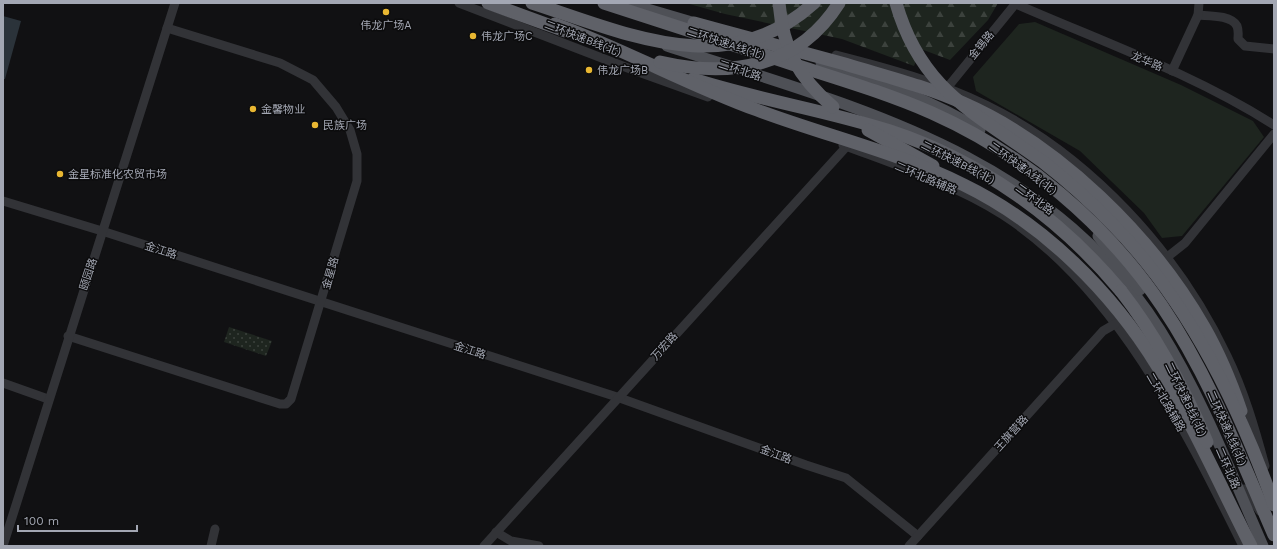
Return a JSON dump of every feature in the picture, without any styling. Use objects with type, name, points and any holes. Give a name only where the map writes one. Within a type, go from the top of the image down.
[{"type":"highway","name":"二环快速B线(北)","points":[[488,3],[705,83],[902,135],[955,158],[1019,196],[1047,217],[1087,253],[1121,291],[1142,320],[1166,359],[1186,396],[1252,546]]},
{"type":"highway","points":[[497,3],[643,57],[684,67],[720,70],[745,67],[768,61],[800,44],[822,25],[839,3]]},
{"type":"highway","points":[[533,3],[649,40],[683,46],[704,47],[733,44],[761,36],[793,20],[814,3]]},
{"type":"highway","name":"二环快速A线(北)","points":[[604,3],[863,87],[912,105],[948,121],[988,142],[1050,186],[1088,219],[1118,250],[1145,283],[1172,321],[1196,363],[1216,403],[1274,535]]},
{"type":"highway","points":[[779,3],[782,26],[789,52],[803,76],[822,97],[869,131],[978,192],[1021,220],[1052,243],[1090,280],[1126,321],[1152,358],[1175,396],[1252,546]]},
{"type":"highway","points":[[896,3],[905,30],[914,49],[928,70],[944,89],[974,115],[1029,153],[1073,187],[1116,228],[1152,270],[1184,314],[1211,362],[1262,474]]},
{"type":"highway","points":[[694,23],[914,85],[964,104],[1005,125],[1050,156],[1094,193],[1136,235],[1175,284],[1204,326],[1218,353],[1234,392],[1274,505]]},
{"type":"highway","points":[[606,43],[745,106],[903,159],[978,192]]},
{"type":"main road","name":"二环北路","points":[[533,3],[798,89],[879,117],[964,154],[1032,195],[1073,228],[1093,247],[1122,279],[1150,315],[1189,381],[1269,546]]},
{"type":"main road","name":"二环北路","points":[[628,3],[836,68],[915,98],[974,127],[1027,165],[1058,194],[1091,229],[1124,269],[1155,311],[1191,373],[1242,490],[1263,546]]},
{"type":"street","name":"颐园路","points":[[3,546],[48,399],[175,3]]},
{"type":"street","name":"二环北路辅路","points":[[459,3],[633,70],[846,146],[948,187],[978,201],[1004,216],[1054,257],[1088,291],[1137,354],[1162,395],[1243,546]]},
{"type":"street","points":[[1172,71],[1198,15],[1199,3]]},
{"type":"street","name":"龙华路","points":[[1016,4],[1172,71],[1241,104],[1274,125]]},
{"type":"street","name":"金锡路","points":[[947,88],[1016,4]]},
{"type":"street","points":[[1198,15],[1226,19],[1234,22],[1238,29],[1238,39],[1245,46],[1274,49]]},
{"type":"street","points":[[694,23],[842,56],[947,88],[985,104],[1011,118],[1063,154],[1115,200],[1166,258],[1203,312],[1227,356],[1251,417],[1274,501]]},
{"type":"street","name":"金星路","points":[[68,336],[270,401],[286,404],[291,399],[357,181],[357,154],[350,130],[336,107],[313,80],[280,63],[166,28]]},
{"type":"street","points":[[1166,258],[1185,243],[1274,134]]},
{"type":"street","name":"万宏路","points":[[484,546],[617,397],[846,146]]},
{"type":"street","name":"金江路","points":[[3,201],[102,231],[617,397],[846,478],[918,536]]},
{"type":"street","name":"王旗营路","points":[[908,546],[1103,331],[1115,324]]},
{"type":"street","points":[[3,383],[48,399]]},
{"type":"street","points":[[1242,490],[1274,527]]},
{"type":"street","points":[[1242,490],[1248,546]]},
{"type":"street","points":[[211,546],[216,528]]},
{"type":"street","points":[[496,532],[511,541],[539,546]]},
{"type":"green space","points":[[686,3],[998,3],[988,20],[950,60],[921,49],[914,66],[842,39],[725,14]]},
{"type":"green space","points":[[1035,22],[1181,85],[1253,121],[1264,137],[1182,236],[1162,238],[1144,213],[1080,151],[976,91],[973,77],[1019,24]]},
{"type":"green space","points":[[229,327],[272,341],[266,356],[224,342]]},
{"type":"shaded area","points":[[3,16],[21,21],[5,79],[3,79]]},
{"type":"place","name":"伟龙广场A","points":[[386,12]]},
{"type":"place","name":"伟龙广场C","points":[[473,36]]},
{"type":"place","name":"伟龙广场B","points":[[589,70]]},
{"type":"place","name":"金馨物业","points":[[253,109]]},
{"type":"place","name":"民族广场","points":[[315,125]]},
{"type":"place","name":"金星标准化农贸市场","points":[[60,174]]}]
